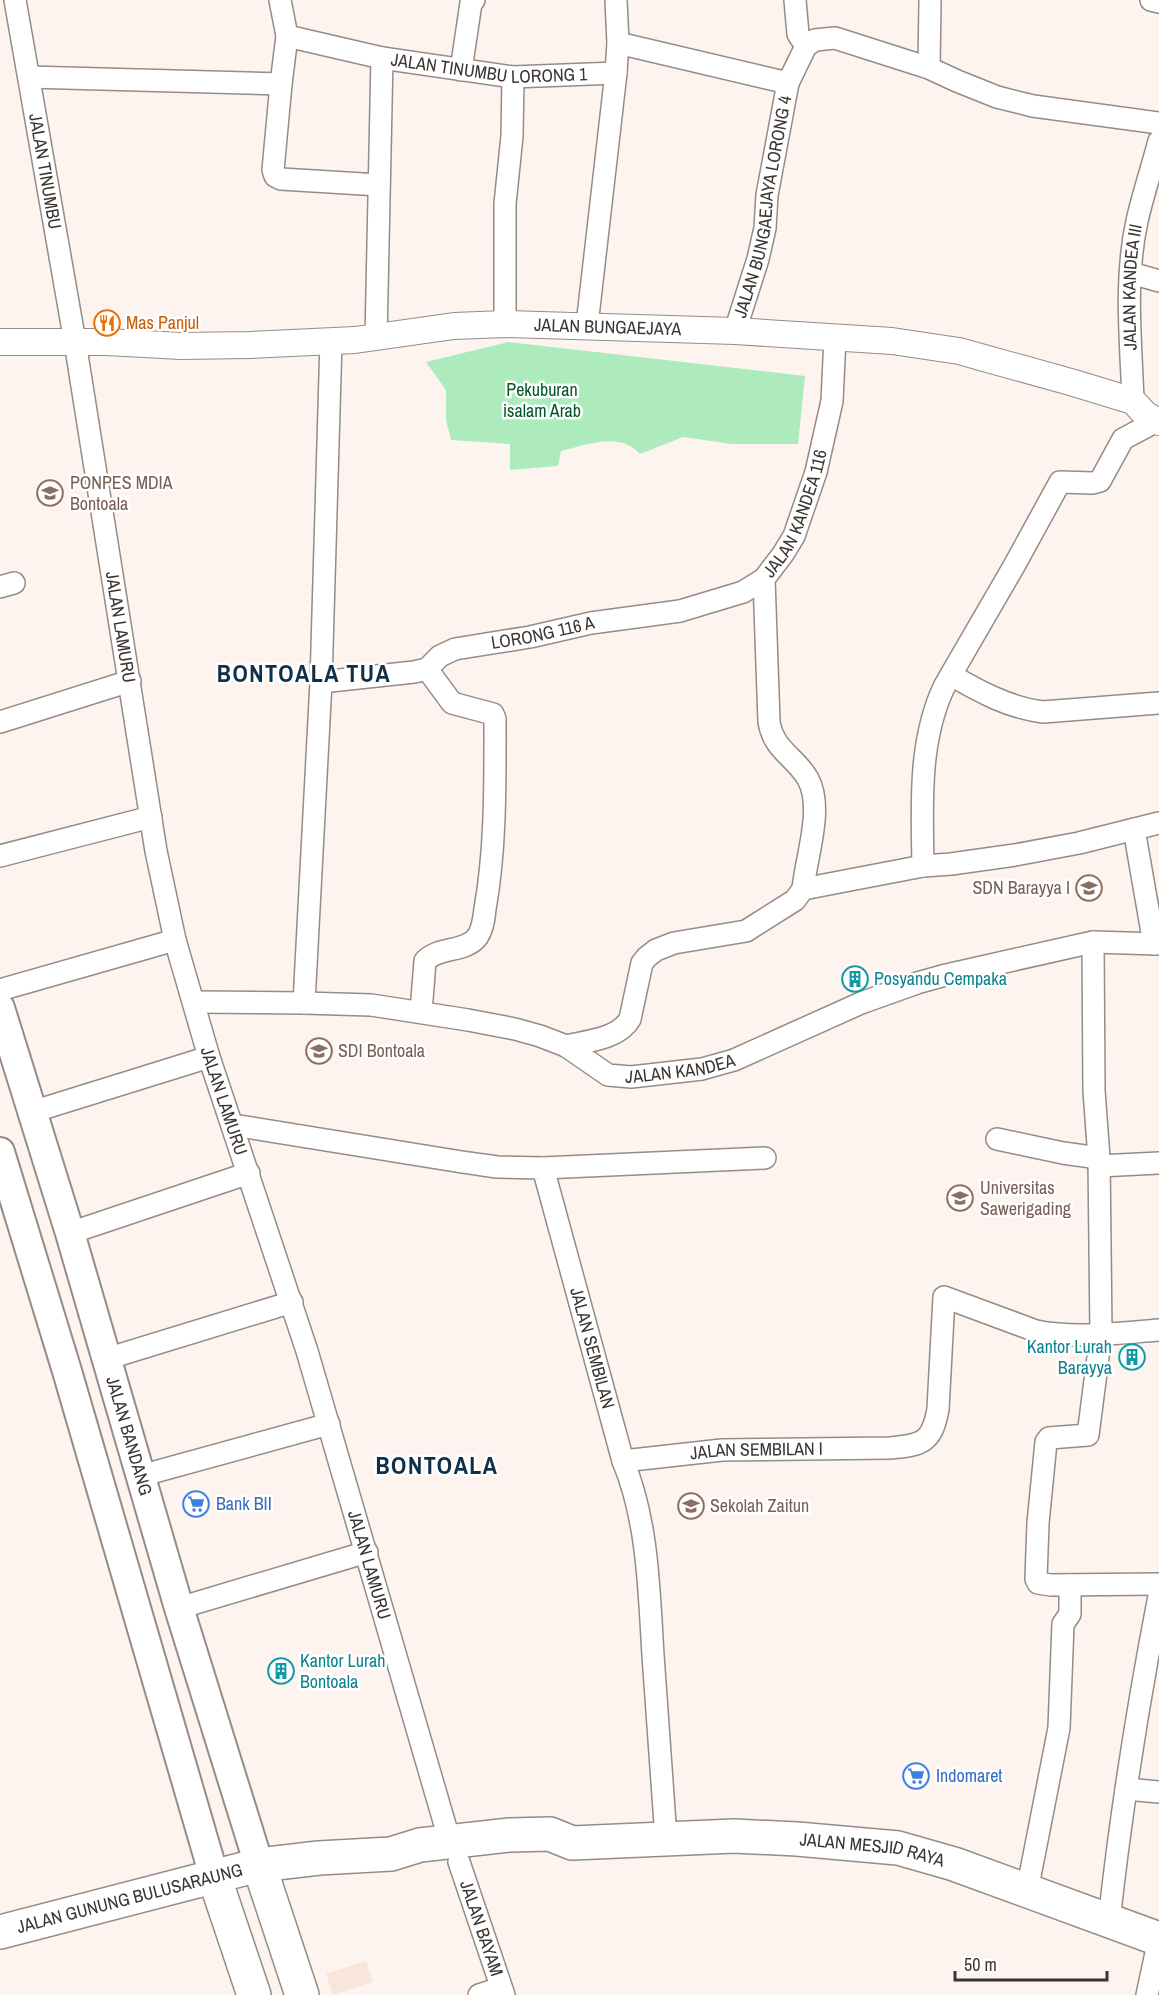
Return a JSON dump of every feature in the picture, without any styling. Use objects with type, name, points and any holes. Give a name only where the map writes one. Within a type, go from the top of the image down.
[{"type":"highway","name":"JALAN MESJID RAYA","points":[[260,1865],[319,1858],[391,1854],[420,1845],[455,1852],[510,1835],[550,1834],[573,1843],[734,1836],[797,1839],[898,1848],[954,1864],[1159,1939]]},
{"type":"highway","name":"JALAN GUNUNG BULUSARAUNG","points":[[0,1932],[260,1865]]},
{"type":"highway","points":[[260,1865],[302,1995]]},
{"type":"highway","points":[[214,1876],[254,1995]]},
{"type":"main road","name":"JALAN BANDANG","points":[[0,1008],[70,1233],[178,1608],[260,1865]]},
{"type":"main road","points":[[0,1152],[67,1371],[214,1876]]},
{"type":"main road","points":[[16,1206],[57,1192]]},
{"type":"street","name":"JALAN TINUMBU","points":[[15,0],[75,342]]},
{"type":"street","points":[[280,0],[287,36],[273,170],[275,176],[379,185]]},
{"type":"street","points":[[461,70],[465,35],[471,3],[474,0]]},
{"type":"street","points":[[587,325],[616,73],[618,43],[616,0]]},
{"type":"street","points":[[795,0],[798,33],[806,46]]},
{"type":"street","points":[[929,68],[930,0]]},
{"type":"street","points":[[1151,0],[1159,2]]},
{"type":"street","name":"JALAN TINUMBU LORONG 1","points":[[287,36],[382,58],[513,77],[616,73]]},
{"type":"street","points":[[618,43],[788,83],[806,46],[815,40],[835,38],[929,68],[997,97],[1033,106],[1159,123]]},
{"type":"street","points":[[376,338],[382,58]]},
{"type":"street","points":[[29,77],[281,84]]},
{"type":"street","points":[[505,324],[505,204],[512,136],[513,77]]},
{"type":"street","name":"JALAN BUNGAEJAYA LORONG 4","points":[[735,331],[758,259],[765,228],[767,195],[788,83]]},
{"type":"street","name":"JALAN KANDEA III","points":[[1133,401],[1129,312],[1131,273],[1137,222],[1153,187],[1159,141]]},
{"type":"street","points":[[1131,273],[1159,281]]},
{"type":"street","name":"JALAN BUNGAEJAYA","points":[[0,342],[224,346],[376,338],[454,326],[505,324],[735,331],[892,341],[959,351],[1074,382],[1133,401]]},
{"type":"street","name":"JALAN KANDEA 116","points":[[802,889],[812,834],[814,799],[807,777],[779,746],[771,733],[764,579],[794,536],[816,472],[832,401],[835,338]]},
{"type":"street","points":[[304,1003],[321,682],[331,341]]},
{"type":"street","name":"JALAN LAMURU","points":[[75,342],[151,817],[175,940],[209,1057],[292,1302],[455,1852]]},
{"type":"street","points":[[1133,401],[1146,415],[1158,421]]},
{"type":"street","points":[[923,866],[922,811],[926,750],[930,724],[938,700],[951,675],[1060,482],[1093,483],[1100,481],[1123,439],[1158,421]]},
{"type":"street","name":"LORONG 116 A","points":[[321,682],[399,675],[427,669],[440,656],[455,649],[530,637],[591,623],[680,611],[743,592],[764,579]]},
{"type":"street","points":[[421,1012],[425,961],[429,956],[440,951],[467,945],[477,937],[482,928],[488,893],[495,785],[495,719],[493,714],[452,704],[427,669]]},
{"type":"street","points":[[951,675],[974,689],[1010,705],[1035,711],[1159,703]]},
{"type":"street","points":[[0,722],[130,681]]},
{"type":"street","points":[[0,856],[151,817]]},
{"type":"street","points":[[566,1046],[619,1032],[625,1027],[630,1019],[642,963],[656,950],[674,943],[746,931],[795,900],[802,889],[923,866],[1015,855],[1079,843],[1159,823]]},
{"type":"street","points":[[1134,829],[1157,944]]},
{"type":"street","points":[[0,990],[175,940]]},
{"type":"street","points":[[1094,942],[1094,1091],[1100,1162],[1101,1334],[1088,1435],[1049,1438],[1046,1442],[1038,1523],[1036,1579],[1038,1583],[1044,1585],[1159,1584]]},
{"type":"street","name":"JALAN KANDEA","points":[[194,1002],[371,1005],[421,1012],[515,1029],[566,1046],[608,1075],[620,1077],[702,1069],[751,1053],[820,1020],[917,982],[1094,942],[1157,944]]},
{"type":"street","points":[[32,1112],[209,1057]]},
{"type":"street","points":[[233,1125],[497,1167],[543,1168],[765,1158]]},
{"type":"street","points":[[997,1139],[1100,1162],[1159,1162]]},
{"type":"street","name":"JALAN SEMBILAN","points":[[543,1168],[623,1461],[636,1500],[647,1570],[666,1838]]},
{"type":"street","points":[[70,1233],[249,1173]]},
{"type":"street","name":"JALAN SEMBILAN I","points":[[623,1461],[722,1450],[890,1448],[926,1440],[935,1422],[941,1367],[944,1297],[1036,1330],[1066,1334],[1101,1334]]},
{"type":"street","points":[[106,1359],[292,1302]]},
{"type":"street","points":[[1101,1334],[1159,1330]]},
{"type":"street","points":[[140,1476],[329,1424]]},
{"type":"street","points":[[178,1608],[367,1552]]},
{"type":"street","points":[[1027,1891],[1059,1728],[1063,1624],[1070,1614],[1070,1586]]},
{"type":"street","points":[[1108,1921],[1140,1694],[1159,1596]]},
{"type":"street","points":[[1126,1789],[1159,1792]]},
{"type":"street","name":"JALAN BAYAM","points":[[455,1852],[502,1992]]},
{"type":"street","points":[[1147,1995],[1159,1939]]},
{"type":"street","points":[[479,1995],[502,1992]]},
{"type":"shaded area","points":[[366,1961],[373,1982],[333,1995],[326,1974]]},
{"type":"green space","name":"Pekuburan isalam Arab","points":[[508,342],[805,376],[798,444],[732,444],[683,437],[640,454],[632,447],[613,441],[592,443],[561,451],[558,466],[510,470],[510,444],[451,440],[446,420],[446,390],[426,362]]},
{"type":"place","name":"Mas Panjul","points":[[107,323]]},
{"type":"place","name":"PONPES MDIA Bontoala","points":[[50,493]]},
{"type":"place","name":"SDN Barayya I","points":[[1089,888]]},
{"type":"place","name":"Posyandu Cempaka","points":[[855,979]]},
{"type":"place","name":"SDI Bontoala","points":[[319,1051]]},
{"type":"place","name":"Universitas Sawerigading","points":[[960,1198]]},
{"type":"place","name":"Kantor Lurah Barayya","points":[[1132,1357]]},
{"type":"place","name":"Bank BII","points":[[196,1504]]},
{"type":"place","name":"Sekolah Zaitun","points":[[691,1506]]},
{"type":"place","name":"Kantor Lurah Bontoala","points":[[281,1671]]},
{"type":"place","name":"Indomaret","points":[[916,1776]]},
{"type":"district","name":"BONTOALA TUA","points":[[304,674]]},
{"type":"district","name":"BONTOALA","points":[[437,1466]]}]
